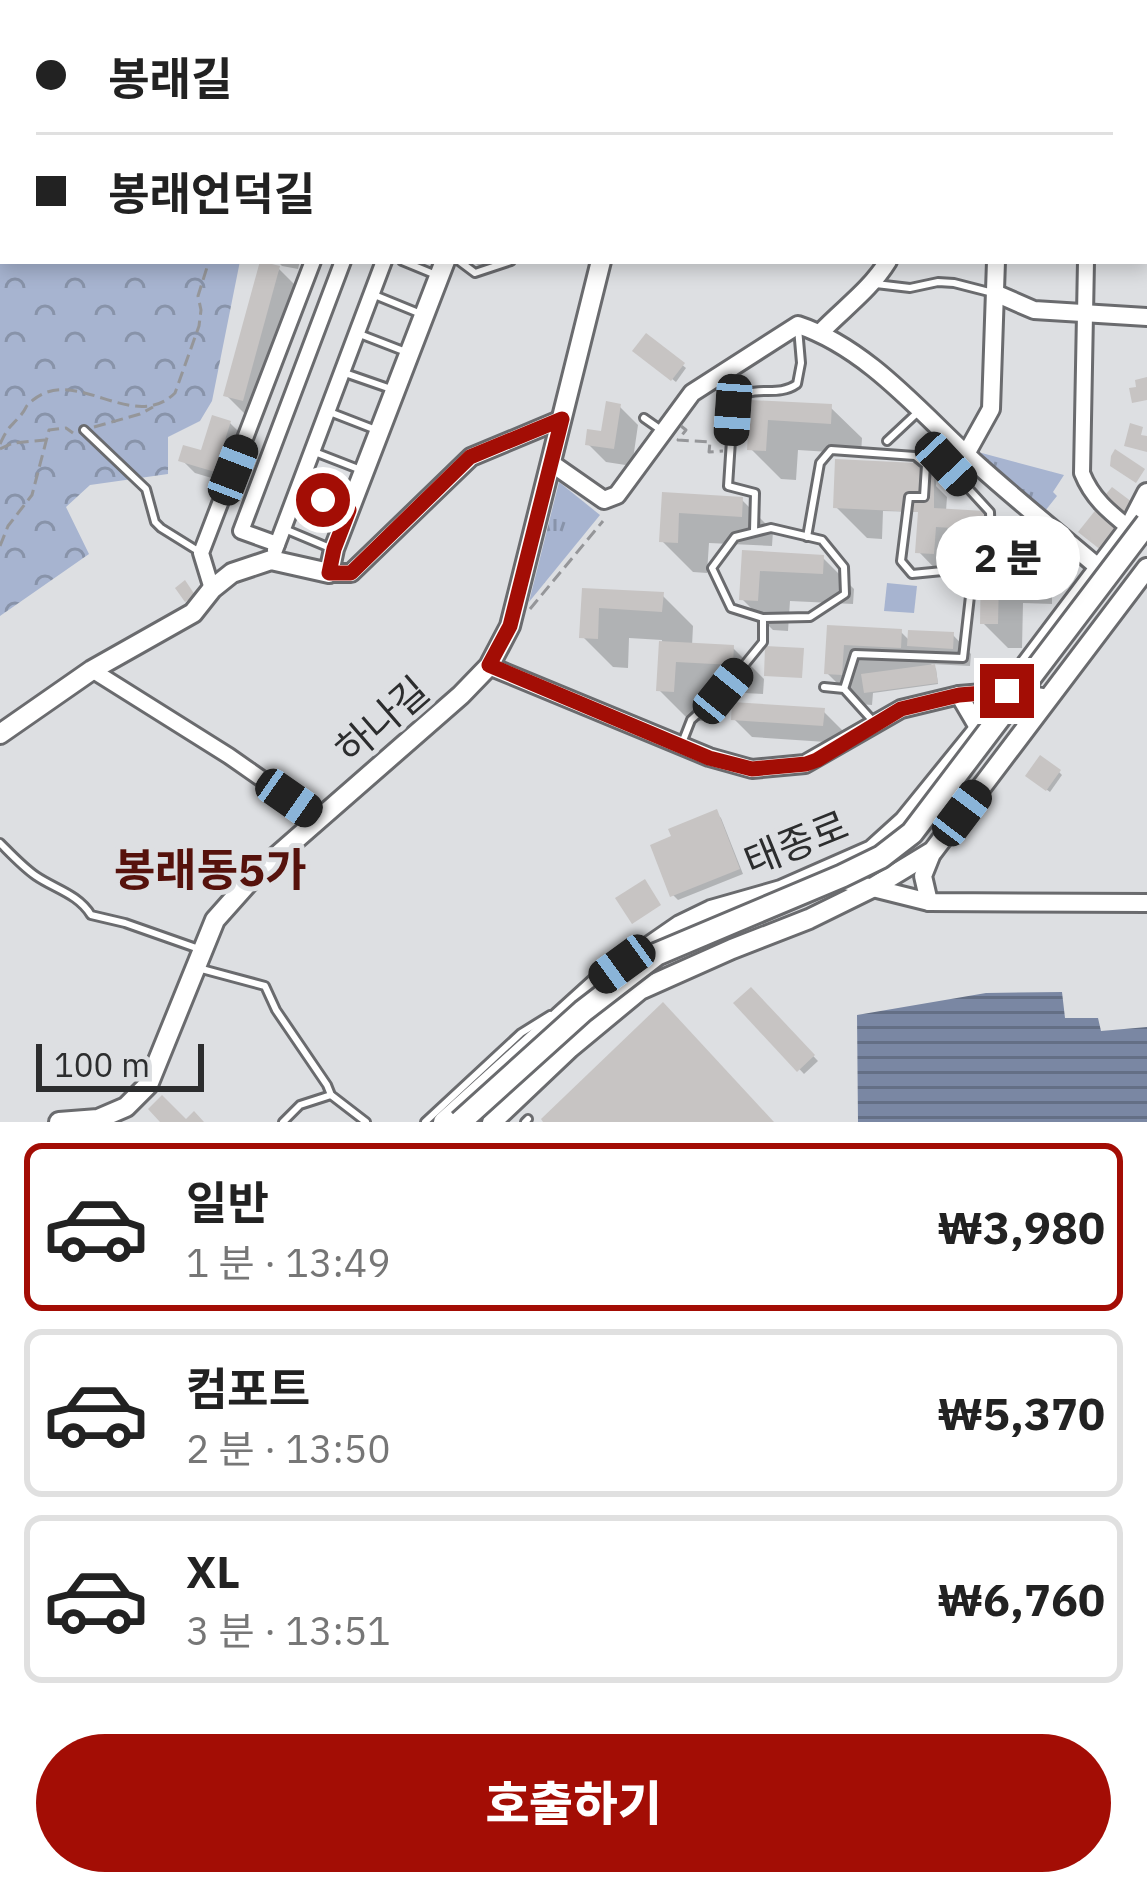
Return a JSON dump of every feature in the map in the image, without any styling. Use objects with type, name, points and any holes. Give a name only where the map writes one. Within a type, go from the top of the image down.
[{"type":"highway","points":[[460,1122],[583,1011],[657,954],[842,876],[880,857],[911,833],[1141,531]]},
{"type":"highway","points":[[479,1122],[566,1042],[658,969],[804,909],[921,844],[1141,531]]},
{"type":"main road","name":"하나길","points":[[59,1122],[98,1119],[126,1107],[148,1085],[215,920],[256,874],[489,665],[510,626],[600,264]]},
{"type":"main road","points":[[0,734],[92,670],[194,613],[232,573],[274,552],[329,573],[334,549],[442,268]]},
{"type":"main road","name":"태종로","points":[[443,1122],[598,981],[680,926],[711,910],[781,890],[872,850],[904,821],[979,729],[1099,568],[1141,531],[1147,493]]},
{"type":"main road","name":"태종로","points":[[492,1122],[570,1048],[640,991],[809,919],[933,851],[1147,568]]},
{"type":"street","points":[[212,589],[201,553],[312,264]]},
{"type":"street","points":[[342,264],[241,531],[274,552],[383,264]]},
{"type":"street","points":[[821,332],[863,296],[886,264]]},
{"type":"street","points":[[965,454],[991,409],[996,264]]},
{"type":"street","points":[[1086,264],[1082,472],[1098,502],[1141,531]]},
{"type":"street","points":[[995,293],[1034,310],[1147,317]]},
{"type":"street","points":[[551,463],[604,500],[617,495],[672,428],[692,393],[798,325],[821,332],[903,391],[965,454],[1099,568]]},
{"type":"street","points":[[329,573],[351,573],[470,457],[562,419]]},
{"type":"street","points":[[489,665],[709,758],[752,769],[806,764],[901,709],[959,695],[1007,691],[1048,698]]},
{"type":"street","points":[[92,670],[229,755],[319,819]]},
{"type":"street","points":[[959,695],[979,729]]},
{"type":"street","points":[[928,902],[923,876],[933,851]]},
{"type":"street","points":[[820,874],[928,902],[1147,903]]},
{"type":"lane","points":[[463,264],[475,273],[503,264]]},
{"type":"lane","points":[[872,283],[910,288],[954,283],[995,293]]},
{"type":"lane","points":[[372,293],[424,315]]},
{"type":"lane","points":[[754,532],[754,493],[728,486],[733,410],[748,391],[786,392],[797,384],[801,363],[798,325]]},
{"type":"lane","points":[[357,333],[410,353]]},
{"type":"lane","points":[[342,372],[395,391]]},
{"type":"lane","points":[[887,441],[920,410]]},
{"type":"lane","points":[[327,411],[379,432]]},
{"type":"lane","points":[[644,418],[672,428]]},
{"type":"lane","points":[[84,430],[146,488],[160,528],[201,553]]},
{"type":"lane","points":[[807,537],[820,463],[831,450],[915,456],[926,465],[924,496],[910,497],[901,561],[912,574],[973,568]]},
{"type":"lane","points":[[312,451],[364,471]]},
{"type":"lane","points":[[844,689],[855,655],[963,658],[976,543],[992,544],[990,512],[946,464]]},
{"type":"lane","points":[[298,490],[349,510]]},
{"type":"lane","points":[[283,528],[334,549]]},
{"type":"lane","points":[[771,529],[822,540],[844,567],[845,594],[810,617],[764,618],[731,608],[712,568],[735,537],[754,532],[771,529]]},
{"type":"lane","points":[[681,746],[691,720],[723,691],[763,641],[764,618]]},
{"type":"lane","points":[[824,687],[844,689],[875,722]]},
{"type":"lane","points":[[0,843],[36,876],[65,891],[92,915],[125,923],[265,986],[331,1096],[366,1122]]},
{"type":"lane","points":[[425,1122],[521,1033],[579,998]]},
{"type":"lane","points":[[283,1122],[301,1106],[331,1096]]},
{"type":"path","points":[[0,546],[8,526],[32,495],[51,428],[66,428],[71,433],[84,430],[140,414],[175,393],[200,326],[198,296],[207,264]]},
{"type":"path","points":[[0,446],[8,425],[28,404],[57,390],[134,406],[154,405]]},
{"type":"path","points":[[672,428],[686,430],[679,440],[710,442],[709,452],[730,451]]},
{"type":"path","points":[[0,446],[46,440]]},
{"type":"path","points":[[510,626],[532,607],[603,521]]},
{"type":"green space","points":[[0,264],[239,264],[212,401],[200,421],[168,437],[168,474],[90,485],[66,507],[89,554],[0,616]]},
{"type":"green space","points":[[978,452],[1064,475],[1053,492],[1057,496],[1045,511]]},
{"type":"green space","points":[[559,482],[600,515],[529,602]]},
{"type":"green space","points":[[887,583],[917,586],[914,613],[884,611]]},
{"type":"shaded area","points":[[1062,992],[1065,1018],[1098,1018],[1101,1031],[1147,1027],[1147,1122],[858,1122],[857,1015],[986,993]]},
{"type":"building","points":[[259,264],[280,266],[243,401],[223,396]]},
{"type":"building","points":[[646,333],[685,363],[671,381],[632,351]]},
{"type":"building","points":[[1147,377],[1147,400],[1132,403],[1129,388],[1136,387],[1135,380]]},
{"type":"building","points":[[750,400],[832,404],[831,424],[768,420],[766,451],[747,450]]},
{"type":"building","points":[[606,401],[621,404],[614,449],[585,445],[587,429],[601,431]]},
{"type":"building","points":[[212,415],[231,421],[215,472],[178,461],[183,445],[201,450]]},
{"type":"building","points":[[1130,423],[1143,427],[1147,452],[1124,446]]},
{"type":"building","points":[[918,445],[934,461],[934,508],[985,511],[984,530],[936,527],[934,554],[915,553],[918,512],[833,508],[835,459],[917,463]]},
{"type":"building","points":[[1115,449],[1145,469],[1136,483],[1110,466]]},
{"type":"building","points":[[1112,487],[1136,505],[1131,513],[1120,514],[1101,500]]},
{"type":"building","points":[[662,492],[743,497],[742,517],[679,513],[678,543],[659,542]]},
{"type":"building","points":[[1098,507],[1122,526],[1102,551],[1078,532]]},
{"type":"building","points":[[742,550],[824,555],[823,574],[760,571],[758,601],[739,600]]},
{"type":"building","points":[[981,561],[1028,562],[1028,580],[999,579],[998,624],[980,624]]},
{"type":"building","points":[[185,580],[195,595],[185,602],[175,588]]},
{"type":"building","points":[[582,588],[664,592],[662,612],[599,608],[598,639],[579,638]]},
{"type":"building","points":[[827,625],[902,629],[901,648],[844,645],[842,675],[824,674]]},
{"type":"building","points":[[908,630],[954,632],[953,649],[907,646]]},
{"type":"building","points":[[659,641],[734,645],[733,665],[676,662],[674,692],[656,691]]},
{"type":"building","points":[[765,646],[804,648],[802,678],[764,676]]},
{"type":"building","points":[[935,664],[938,683],[864,693],[861,674]]},
{"type":"building","points":[[732,702],[825,708],[823,726],[731,720]]},
{"type":"building","points":[[1040,755],[1061,770],[1046,791],[1025,776]]},
{"type":"building","points":[[717,809],[740,869],[670,897],[650,845],[671,836],[668,829]]},
{"type":"building","points":[[645,879],[661,905],[632,924],[615,898]]},
{"type":"building","points":[[751,987],[815,1055],[797,1072],[733,1003]]},
{"type":"building","points":[[663,1002],[774,1122],[543,1122],[541,1119]]},
{"type":"building","points":[[162,1095],[186,1119],[194,1111],[204,1122],[160,1122],[148,1109]]},
{"type":"district","name":"봉래동5가","points":[[210,870]]},
{"type":"route","points":[[323,500],[349,510],[329,573],[351,573],[470,457],[562,419],[510,626],[489,665],[709,758],[752,769],[806,764],[901,709],[959,695],[1007,691]]}]
